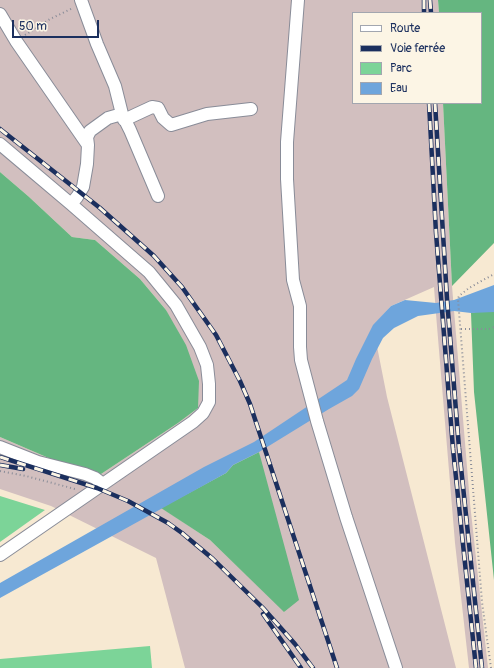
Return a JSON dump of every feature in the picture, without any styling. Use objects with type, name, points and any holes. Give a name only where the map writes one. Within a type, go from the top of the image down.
[{"type":"lane","points":[[298,0],[287,142],[287,179],[293,280],[300,306],[301,360],[316,421],[346,518],[396,668]]},
{"type":"lane","points":[[82,2],[97,44],[115,86],[123,117],[158,196]]},
{"type":"lane","points":[[0,14],[16,41],[88,145]]},
{"type":"lane","points":[[71,204],[83,187],[87,164],[87,137],[90,131],[108,118],[123,117],[152,107],[158,108],[163,118],[171,125],[207,114],[251,109]]},
{"type":"lane","points":[[0,144],[149,272],[176,305],[200,347],[207,365],[209,384],[209,402],[204,413],[0,555]]},
{"type":"lane","points":[[0,447],[38,462],[85,474],[95,478],[103,484]]},
{"type":"path","points":[[16,41],[50,19],[82,2]]},
{"type":"path","points":[[491,668],[482,602],[458,299],[459,296],[469,288],[494,274]]},
{"type":"path","points":[[461,329],[489,329],[494,327]]},
{"type":"path","points":[[0,471],[26,476],[76,489],[89,494]]},
{"type":"shaded area","points":[[0,0],[438,0],[439,12],[352,12],[352,104],[443,104],[452,286],[470,503],[488,668],[469,668],[455,543],[434,287],[391,306],[373,326],[387,397],[456,668],[185,668],[156,558],[51,506],[0,489],[0,437],[95,478],[198,408],[166,310],[140,279],[95,240],[72,237],[0,172]],"holes":[[[259,452],[285,612],[210,540],[162,508],[226,473],[233,465]]]},
{"type":"green space","points":[[438,0],[494,0],[494,243],[452,286],[443,104],[482,104],[482,12],[439,12]]},
{"type":"green space","points":[[0,172],[72,237],[95,240],[140,279],[166,310],[186,345],[199,381],[198,408],[95,478],[0,437]]},
{"type":"green space","points":[[494,308],[494,580],[474,392],[471,313]]},
{"type":"green space","points":[[259,452],[299,600],[284,612],[210,540],[161,508],[226,473],[233,465]]},
{"type":"green space","points":[[0,496],[45,510],[0,542]]},
{"type":"green space","points":[[150,646],[152,668],[0,668],[0,659]]},
{"type":"water","points":[[494,285],[494,312],[471,313],[454,311],[418,316],[394,328],[383,338],[359,389],[352,396],[259,452],[233,465],[226,473],[0,598],[0,583],[204,467],[254,442],[347,380],[373,325],[391,306],[405,300],[436,303],[454,300]]},
{"type":"railway","points":[[424,0],[424,12]]},
{"type":"railway","points":[[430,0],[431,12]]},
{"type":"railway","points":[[429,104],[436,233],[453,449],[476,668]]},
{"type":"railway","points":[[435,104],[447,299],[459,448],[482,668]]},
{"type":"railway","points":[[0,129],[100,208],[154,256],[182,287],[216,335],[250,404],[337,668]]},
{"type":"railway","points":[[0,457],[97,488],[128,501],[168,523],[213,559],[263,608],[295,644],[313,668]]},
{"type":"railway","points":[[0,465],[23,469]]},
{"type":"railway","points":[[263,614],[301,668]]}]
